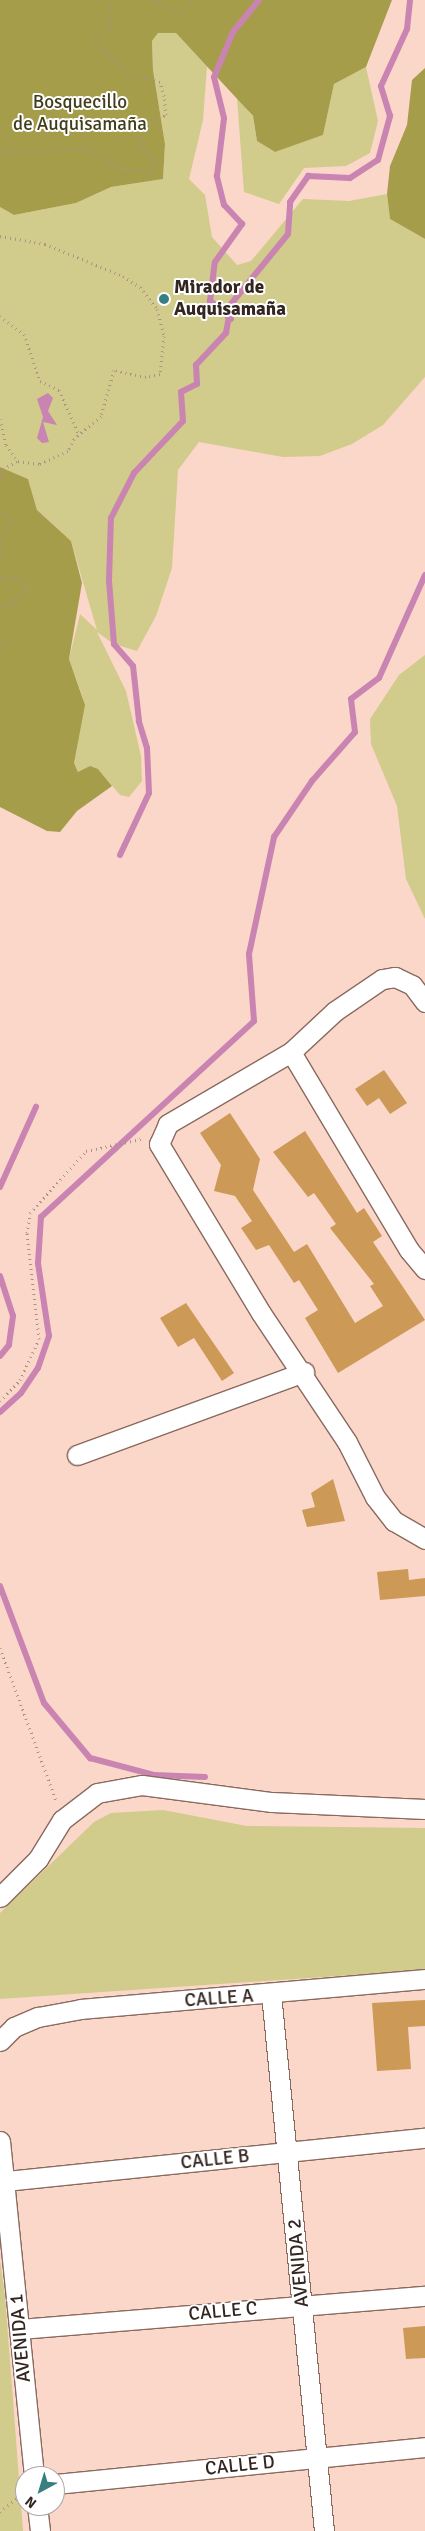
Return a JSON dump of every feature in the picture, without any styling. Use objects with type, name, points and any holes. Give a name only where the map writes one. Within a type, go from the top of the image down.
[{"type":"street","points":[[425,1002],[412,985],[395,977],[382,979],[335,1011],[291,1052],[176,1118],[159,1144],[261,1312],[304,1372],[376,1497],[394,1521],[425,1538]]},
{"type":"street","points":[[291,1052],[409,1250],[425,1270]]},
{"type":"street","points":[[77,1456],[304,1372]]},
{"type":"street","points":[[0,1897],[38,1859],[62,1820],[97,1794],[142,1785],[272,1802],[425,1809]]},
{"type":"street","name":"CALLE A","points":[[0,2041],[14,2027],[81,2009],[271,1994],[425,1979]]},
{"type":"street","name":"AVENIDA 2","points":[[271,1994],[290,2153],[324,2531]]},
{"type":"street","name":"CALLE B","points":[[6,2181],[425,2138]]},
{"type":"street","name":"AVENIDA 1","points":[[0,2142],[6,2181],[33,2466]]},
{"type":"street","name":"CALLE C","points":[[20,2329],[425,2296]]},
{"type":"street","name":"CALLE D","points":[[65,2483],[425,2447]]},
{"type":"street","points":[[38,2516],[40,2531]]},
{"type":"path","points":[[0,153],[86,148],[122,169],[150,171],[155,162],[141,146],[141,126],[166,115],[164,96],[160,82],[127,72],[94,40],[111,27],[110,6],[115,0]]},
{"type":"path","points":[[152,0],[184,12],[192,0]]},
{"type":"path","points":[[0,236],[44,244],[123,276],[140,287],[158,309],[164,336],[160,374],[146,377],[114,370],[101,416],[56,458],[39,464],[17,461],[2,469],[0,486]]},
{"type":"path","points":[[0,316],[24,334],[40,381],[59,390],[79,435]]},
{"type":"path","points":[[0,419],[6,445],[17,461]]},
{"type":"path","points":[[0,508],[10,520],[1,538],[0,561]]},
{"type":"path","points":[[0,578],[18,578],[29,586],[15,603],[0,608]]},
{"type":"path","points":[[0,633],[7,640],[0,650]]},
{"type":"path","points":[[0,1648],[44,1757],[62,1820]]},
{"type":"path","points":[[0,2512],[15,2500]]},
{"type":"shaded area","points":[[158,33],[176,33],[207,66],[203,120],[189,179],[205,195],[212,237],[237,265],[251,261],[303,199],[349,201],[387,194],[390,219],[425,239],[425,377],[383,425],[352,444],[320,456],[283,457],[199,442],[178,470],[172,568],[156,616],[137,651],[114,644],[97,632],[126,691],[141,756],[142,781],[129,797],[120,795],[98,769],[78,772],[74,763],[83,698],[69,659],[80,614],[97,630],[71,541],[37,510],[28,479],[0,467],[0,207],[14,215],[76,203],[111,187],[163,179],[165,144],[153,70],[152,41]]},
{"type":"shaded area","points":[[366,67],[378,121],[370,153],[346,166],[304,168],[279,204],[244,192],[237,98],[253,117],[257,141],[275,152],[323,135],[334,84]]},
{"type":"shaded area","points":[[48,393],[53,398],[48,411],[57,425],[43,422],[49,442],[42,443],[37,438],[43,417],[37,399]]},
{"type":"shaded area","points":[[425,655],[425,919],[406,879],[397,806],[371,744],[370,719],[399,675]]},
{"type":"shaded area","points":[[163,1810],[247,1826],[425,1828],[425,1970],[0,1999],[0,1913],[94,1822],[111,1813]]},
{"type":"shaded area","points":[[0,2260],[5,2296],[18,2466],[15,2466],[15,2516],[22,2516],[23,2531],[0,2531]]},
{"type":"green space","name":"Bosquecillo de Auquisamaña","points":[[0,0],[392,0],[366,67],[334,84],[323,135],[275,152],[257,141],[253,116],[176,33],[158,33],[152,41],[153,70],[165,144],[163,179],[111,187],[76,203],[14,215],[0,207]]},
{"type":"green space","points":[[425,68],[425,239],[390,219],[387,194],[390,166],[407,125],[412,80]]},
{"type":"green space","points":[[0,467],[28,479],[37,510],[71,541],[82,583],[69,659],[85,705],[74,763],[78,772],[90,766],[98,769],[112,786],[77,811],[60,832],[47,831],[0,807]]},
{"type":"building","points":[[384,1070],[407,1103],[390,1114],[379,1098],[367,1106],[355,1089]]},
{"type":"building","points":[[230,1113],[260,1159],[253,1190],[294,1252],[307,1244],[355,1323],[383,1306],[370,1286],[374,1284],[330,1228],[336,1224],[314,1193],[308,1197],[273,1152],[305,1131],[357,1213],[364,1208],[382,1236],[373,1242],[425,1320],[338,1373],[305,1318],[318,1310],[299,1280],[294,1283],[269,1245],[256,1250],[241,1228],[252,1221],[235,1196],[214,1191],[221,1165],[200,1133]]},
{"type":"building","points":[[186,1303],[234,1373],[222,1381],[194,1338],[178,1347],[160,1318]]},
{"type":"building","points":[[333,1479],[345,1521],[307,1527],[302,1510],[315,1507],[311,1493]]},
{"type":"building","points":[[408,1569],[409,1580],[425,1578],[425,1596],[380,1600],[377,1572]]},
{"type":"building","points":[[425,2000],[425,2026],[408,2027],[411,2069],[377,2071],[372,2003]]},
{"type":"building","points":[[425,2326],[425,2358],[406,2359],[403,2328]]},
{"type":"waterway","points":[[231,319],[210,301],[215,262],[242,224],[224,205],[217,176],[224,118],[214,77],[233,32],[259,0]]},
{"type":"waterway","points":[[120,855],[149,793],[147,748],[139,721],[133,666],[114,644],[109,580],[111,518],[134,473],[183,421],[181,392],[197,384],[196,365],[226,333],[231,304],[288,234],[290,202],[308,176],[350,178],[378,160],[390,116],[381,86],[407,29],[410,0]]},
{"type":"waterway","points":[[0,1412],[21,1393],[38,1368],[49,1336],[38,1263],[41,1217],[254,1021],[249,954],[274,837],[312,781],[355,732],[351,699],[379,678],[425,575]]},
{"type":"waterway","points":[[0,1187],[36,1107]]},
{"type":"waterway","points":[[0,1276],[13,1316],[9,1345],[0,1356]]},
{"type":"waterway","points":[[0,1586],[44,1703],[90,1758],[154,1775],[205,1777]]},
{"type":"place","name":"Mirador de Auquisamaña","points":[[164,299]]}]
